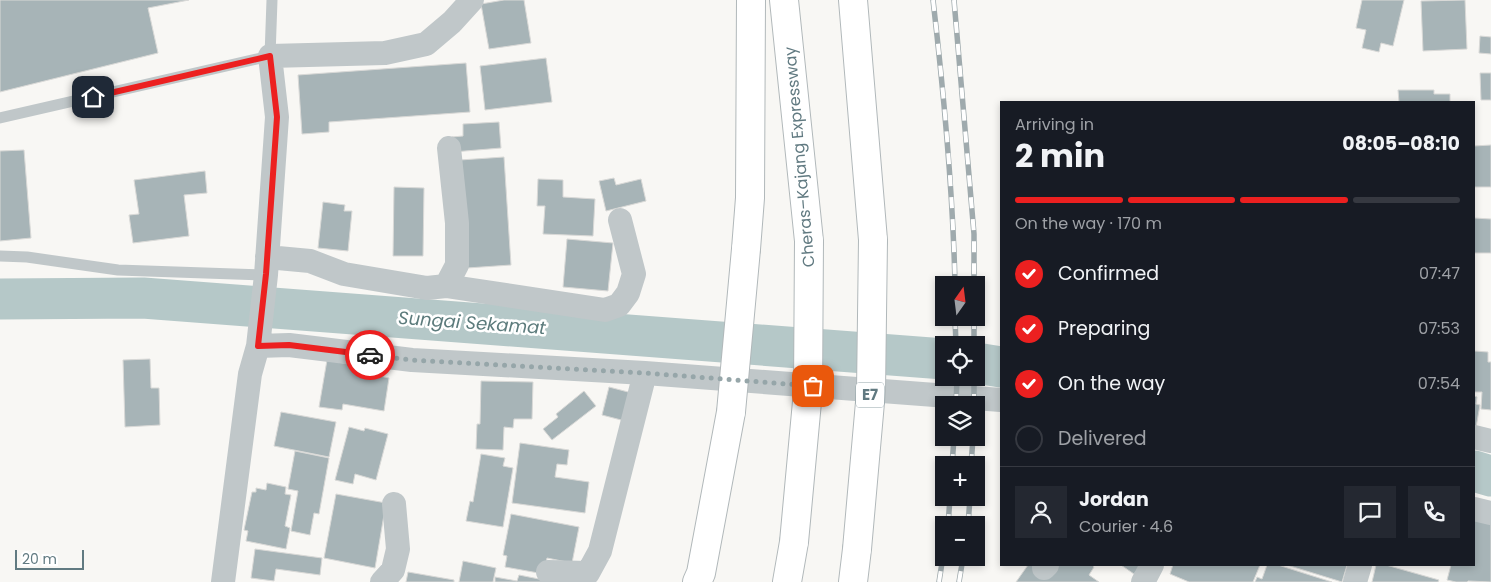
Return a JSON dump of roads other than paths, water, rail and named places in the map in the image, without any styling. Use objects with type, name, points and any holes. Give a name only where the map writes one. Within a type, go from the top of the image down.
[{"type":"highway","points":[[697,582],[701,573],[731,412],[750,198],[751,0]]},
{"type":"highway","name":"Cheras–Kajang Expressway","points":[[784,0],[809,241],[808,391],[794,542],[787,582]]},
{"type":"highway","name":"E7","points":[[852,0],[873,240],[871,391],[853,582]]},
{"type":"street","points":[[222,582],[250,374],[258,346],[266,266],[277,117],[270,56],[385,53],[426,44],[452,22],[472,0]]},
{"type":"street","points":[[446,286],[457,265],[457,224],[449,148]]},
{"type":"street","points":[[266,266],[310,262],[344,274],[427,288],[446,286],[605,310],[619,305],[628,293],[634,274],[620,220]]},
{"type":"street","points":[[258,346],[289,345],[412,360],[645,373],[1000,400]]},
{"type":"street","points":[[548,572],[588,573],[600,551],[645,373]]},
{"type":"street","points":[[1475,436],[1491,441]]},
{"type":"street","points":[[382,582],[393,570],[398,549],[394,504]]},
{"type":"street","points":[[1475,509],[1491,513]]},
{"type":"street","points":[[1143,582],[1151,566]]},
{"type":"street","points":[[1355,582],[1360,566]]},
{"type":"lane","points":[[0,118],[270,56],[272,0]]},
{"type":"lane","points":[[0,256],[27,257],[118,270],[266,266]]},
{"type":"waterway","name":"Sungai Sekamat","points":[[0,299],[143,298],[935,358]]},
{"type":"waterway","name":"Sungai Sekamat","points":[[985,364],[1000,367]]},
{"type":"waterway","name":"Sungai Sekamat","points":[[1475,471],[1491,476]]},
{"type":"railway","points":[[933,0],[947,142],[955,276]]},
{"type":"railway","points":[[954,0],[974,234],[974,276]]},
{"type":"railway","points":[[955,326],[956,336]]},
{"type":"railway","points":[[974,326],[974,336]]},
{"type":"railway","points":[[956,396],[957,386]]},
{"type":"railway","points":[[974,386],[974,396]]},
{"type":"railway","points":[[953,446],[953,456]]},
{"type":"railway","points":[[972,446],[972,456]]},
{"type":"railway","points":[[949,506],[949,516]]},
{"type":"railway","points":[[969,506],[969,516]]},
{"type":"railway","points":[[939,582],[942,566]]},
{"type":"railway","points":[[959,582],[962,566]]}]
